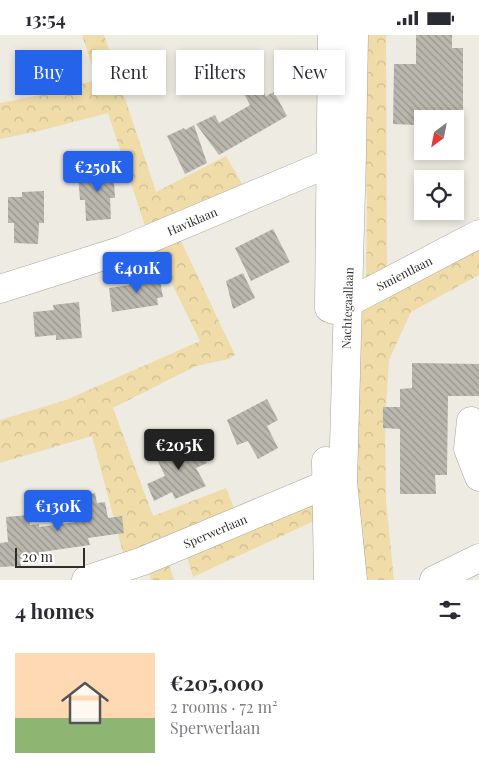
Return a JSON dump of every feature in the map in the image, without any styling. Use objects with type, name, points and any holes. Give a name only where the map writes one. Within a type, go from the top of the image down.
[{"type":"street","name":"Nachtegaallaan","points":[[332,35],[341,158]]},
{"type":"street","name":"Nachtegaallaan","points":[[328,580],[334,483],[341,158],[354,35]]},
{"type":"street","name":"Haviklaan","points":[[0,289],[123,250],[341,158]]},
{"type":"street","name":"Smientlaan","points":[[338,307],[479,234]]},
{"type":"street","points":[[471,421],[468,449],[479,477]]},
{"type":"street","name":"Nachtegaallaan","points":[[334,483],[353,580]]},
{"type":"street","name":"Sperwerlaan","points":[[86,580],[143,561],[334,483]]},
{"type":"street","points":[[434,580],[479,558]]},
{"type":"green space","points":[[82,35],[104,35],[109,50],[92,50],[92,65]]},
{"type":"green space","points":[[362,35],[386,35],[387,269],[366,281],[367,203]]},
{"type":"green space","points":[[92,81],[92,95],[124,95],[156,192],[226,156],[244,187],[146,229],[108,113],[0,139],[0,103],[39,95],[82,95],[82,84]]},
{"type":"green space","points":[[180,239],[235,355],[229,359],[196,366],[113,408],[153,516],[226,488],[235,511],[198,529],[123,553],[92,436],[0,463],[0,420],[66,400],[200,341],[155,249]]},
{"type":"green space","points":[[479,244],[479,275],[411,312],[389,360],[385,420],[386,501],[394,580],[364,580],[355,471],[353,321],[366,305]]},
{"type":"green space","points":[[315,501],[314,521],[193,577],[186,553]]},
{"type":"green space","points":[[168,562],[174,580],[151,580],[149,571]]},
{"type":"building","points":[[416,35],[452,35],[452,48],[463,48],[463,110],[414,110],[414,125],[393,124],[394,64],[416,64]]},
{"type":"building","points":[[274,92],[287,116],[219,155],[196,124],[215,115],[219,123],[250,105],[245,95],[264,95],[264,93],[266,96]]},
{"type":"building","points":[[194,125],[207,163],[185,174],[167,136]]},
{"type":"building","points":[[113,167],[115,198],[110,198],[111,219],[86,221],[85,200],[80,200],[78,175],[91,174],[91,168]]},
{"type":"building","points":[[44,191],[44,223],[39,223],[38,244],[14,243],[14,223],[8,223],[8,197],[22,197],[22,192]]},
{"type":"building","points":[[273,229],[290,262],[251,281],[235,248]]},
{"type":"building","points":[[243,273],[255,298],[233,309],[226,281]]},
{"type":"building","points":[[159,275],[163,297],[157,298],[158,305],[112,312],[109,288],[129,285],[129,279]]},
{"type":"building","points":[[79,302],[82,338],[56,340],[56,335],[35,337],[33,312],[54,310],[53,305]]},
{"type":"building","points":[[412,363],[479,364],[479,396],[448,396],[447,475],[435,475],[436,494],[400,494],[400,429],[383,428],[383,407],[400,407],[400,389],[412,388]]},
{"type":"building","points":[[267,399],[278,420],[267,426],[278,448],[258,459],[248,441],[237,445],[227,420]]},
{"type":"building","points":[[195,438],[207,463],[196,468],[206,486],[175,499],[172,492],[154,501],[147,484],[165,476],[155,455]]},
{"type":"building","points":[[95,493],[97,503],[105,502],[108,518],[122,516],[124,533],[88,538],[90,545],[41,552],[42,556],[20,559],[21,566],[0,567],[0,543],[8,542],[6,517],[29,515],[30,525],[39,524],[39,527],[76,522],[72,497]]}]
